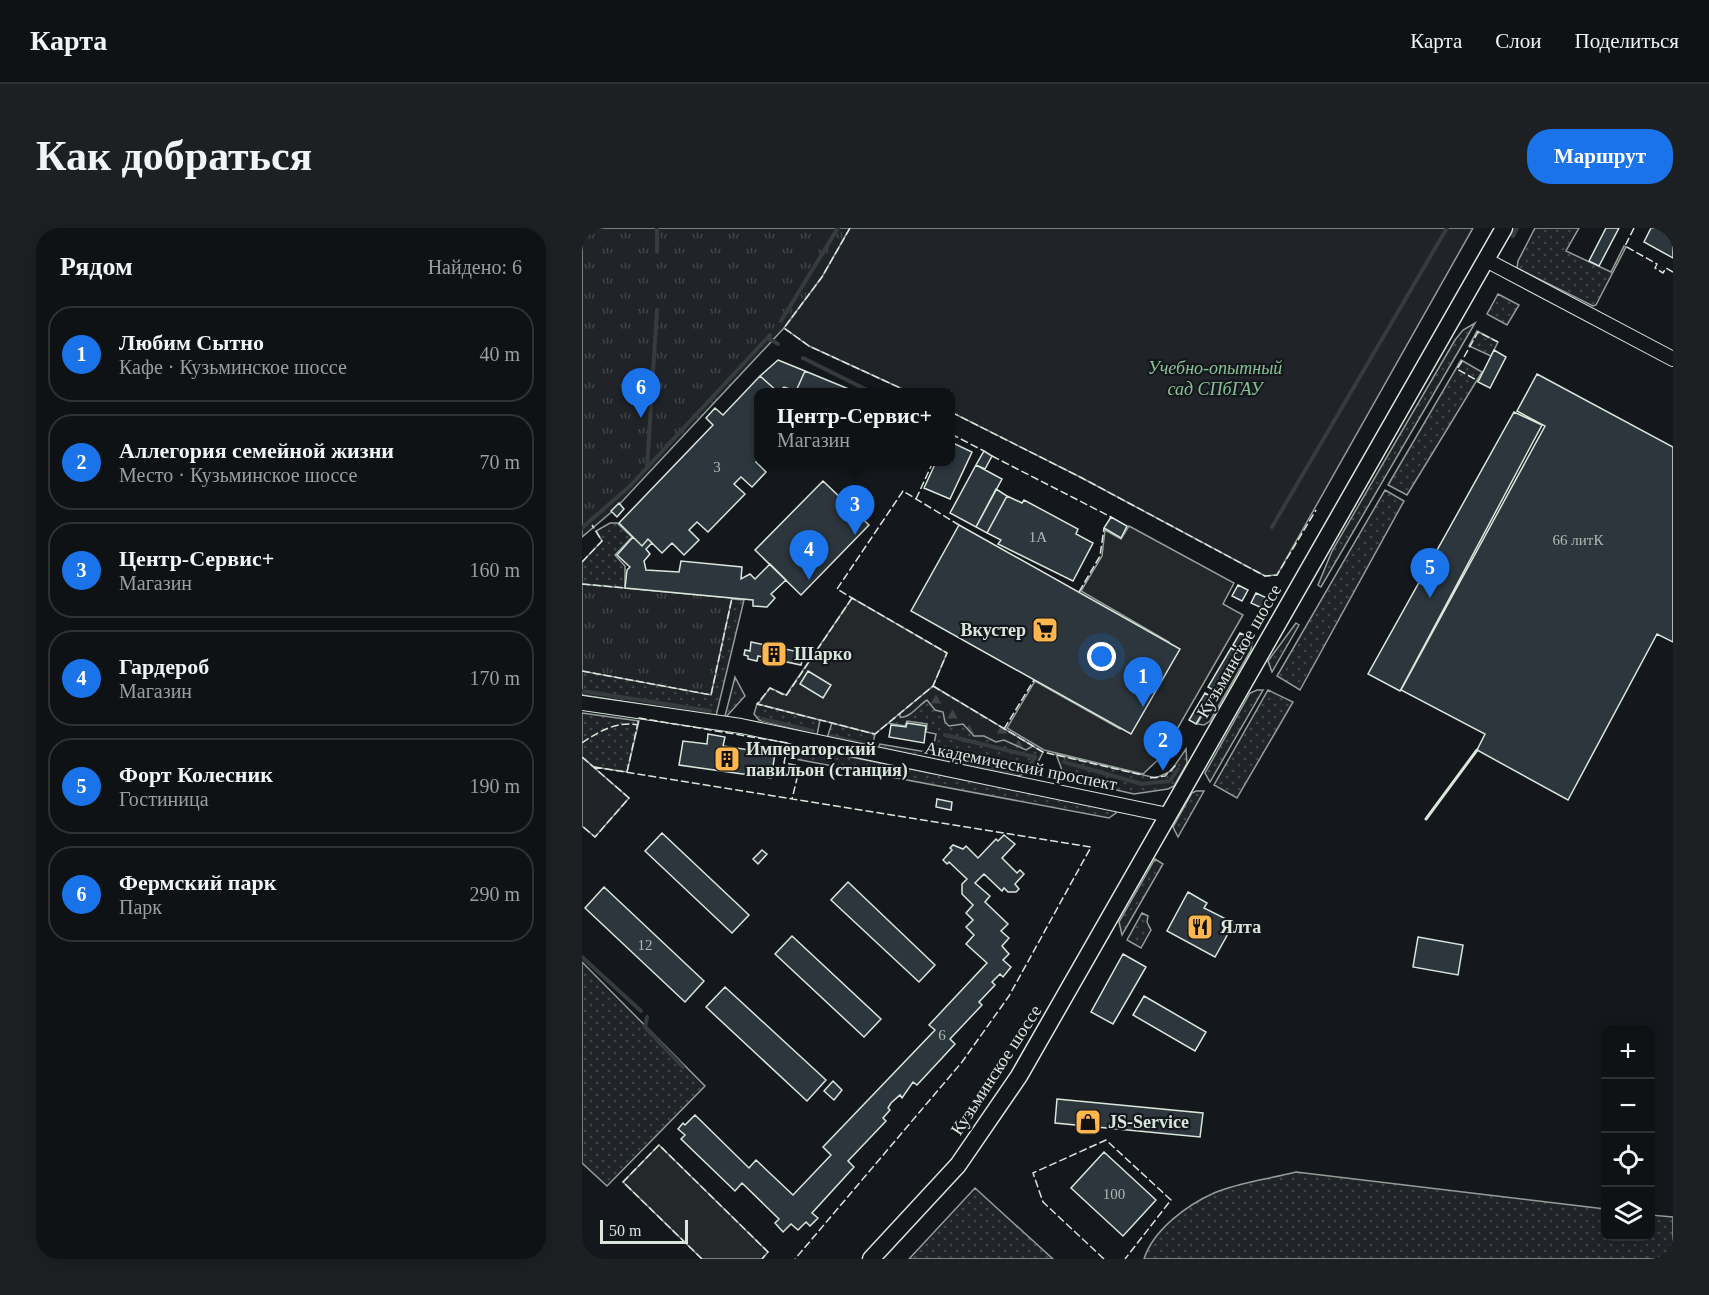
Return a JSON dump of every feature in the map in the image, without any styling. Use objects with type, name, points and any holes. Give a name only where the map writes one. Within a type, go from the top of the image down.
[{"type":"main road","name":"Кузьминское шоссе","points":[[871,1259],[958,1165],[1019,1076],[1504,228]]},
{"type":"street","points":[[1486,260],[1673,359]]},
{"type":"street","name":"Академический проспект","points":[[582,703],[741,726],[1168,815]]},
{"type":"green space","points":[[582,228],[850,228],[822,277],[784,328],[615,509],[582,537]]},
{"type":"green space","name":"Учебно-опытный сад СПбГАУ","points":[[850,228],[1473,228],[1277,575],[1265,576],[1082,478],[955,414],[955,388],[900,388],[809,346],[784,328],[822,277]]},
{"type":"green space","points":[[1535,228],[1579,228],[1566,251],[1611,272],[1624,246],[1626,247],[1596,305],[1593,306],[1517,268],[1518,261]]},
{"type":"green space","points":[[1498,294],[1519,305],[1507,325],[1487,314]]},
{"type":"green space","points":[[1475,323],[1321,587],[1318,585],[1332,551],[1455,340],[1463,330]]},
{"type":"green space","points":[[1477,331],[1498,342],[1491,356],[1469,346]]},
{"type":"green space","points":[[1461,360],[1482,372],[1407,495],[1388,485]]},
{"type":"green space","points":[[1385,490],[1404,501],[1300,690],[1277,676]]},
{"type":"green space","points":[[610,523],[617,523],[632,537],[615,555],[625,566],[625,590],[744,600],[716,716],[582,695],[582,562],[602,541],[596,531]]},
{"type":"green space","points":[[582,584],[732,598],[711,695],[582,671]]},
{"type":"green space","points":[[1296,623],[1299,625],[1272,672],[1268,661]]},
{"type":"green space","points":[[1248,637],[1252,642],[1251,650],[1210,721],[1204,725],[1197,724]]},
{"type":"green space","points":[[735,677],[745,696],[726,717],[725,716]]},
{"type":"green space","points":[[933,686],[1043,752],[1036,764],[1030,771],[1017,776],[878,750],[880,744],[932,753],[936,734],[926,732],[927,724],[907,721],[905,726],[887,723]]},
{"type":"green space","points":[[933,686],[1033,746],[1026,750],[1004,740],[996,742],[984,736],[974,736],[963,724],[949,726],[945,722],[943,712],[935,710],[927,700],[910,714],[900,717],[900,713]]},
{"type":"green space","points":[[1263,690],[1210,782],[1205,773],[1250,693]]},
{"type":"green space","points":[[1268,690],[1293,702],[1237,798],[1214,785]]},
{"type":"green space","points":[[757,704],[820,720],[817,735],[759,720],[754,714]]},
{"type":"green space","points":[[582,713],[639,721],[627,772],[594,767],[582,757]]},
{"type":"green space","points":[[832,723],[875,734],[872,748],[827,738]]},
{"type":"green space","points":[[791,745],[1115,810],[1116,813],[1109,818],[790,758],[786,752]]},
{"type":"green space","points":[[1186,749],[1187,763],[1174,786],[1134,794],[1076,781],[1062,770],[1056,754],[1156,778],[1171,771]]},
{"type":"green space","points":[[582,757],[629,798],[595,837],[582,826]]},
{"type":"green space","points":[[1204,791],[1178,837],[1173,827],[1192,793]]},
{"type":"green space","points":[[1155,859],[1163,864],[1122,935],[1119,922]]},
{"type":"green space","points":[[1142,913],[1148,916],[1147,922],[1151,930],[1141,948],[1127,940]]},
{"type":"green space","points":[[582,962],[705,1086],[607,1186],[582,1163]]},
{"type":"green space","points":[[1296,1172],[1601,1209],[1601,1241],[1655,1241],[1655,1215],[1673,1217],[1673,1259],[1144,1259],[1155,1238],[1172,1220],[1193,1204],[1234,1186]]},
{"type":"green space","points":[[975,1188],[1053,1259],[909,1259]]},
{"type":"shaded area","points":[[1129,526],[1234,583],[1223,604],[1243,615],[1161,757],[1143,774],[1044,750],[1007,728],[1035,681],[1120,729],[1169,642],[1081,591],[1102,556],[1105,530],[1121,539]]},
{"type":"shaded area","points":[[852,598],[947,653],[933,686],[875,734],[758,704],[770,688],[786,695]]},
{"type":"shaded area","points":[[659,1145],[768,1252],[762,1259],[702,1259],[623,1182]]},
{"type":"building","points":[[1606,228],[1619,228],[1599,266],[1589,261]]},
{"type":"building","points":[[1651,228],[1673,228],[1673,258],[1644,242]]},
{"type":"building","points":[[1494,350],[1506,357],[1490,388],[1478,382]]},
{"type":"building","points":[[778,360],[805,371],[797,388],[774,388],[760,376]]},
{"type":"building","points":[[805,371],[846,388],[797,388]]},
{"type":"building","points":[[1537,374],[1673,447],[1673,642],[1657,634],[1568,800],[1477,750],[1485,734],[1401,690],[1545,426],[1517,411]]},
{"type":"building","points":[[760,376],[774,388],[754,388],[754,466],[760,466],[766,472],[752,487],[741,477],[734,484],[745,494],[708,532],[697,522],[689,530],[699,540],[684,555],[672,543],[662,553],[648,539],[642,546],[619,523],[713,425],[706,418],[715,408],[723,415]]},
{"type":"building","points":[[1514,412],[1542,425],[1400,691],[1368,674]]},
{"type":"building","points":[[955,444],[972,452],[950,499],[924,488],[934,466],[955,466]]},
{"type":"building","points":[[984,451],[992,456],[985,469],[976,465]]},
{"type":"building","points":[[976,465],[1002,479],[976,527],[950,513]]},
{"type":"building","points":[[823,481],[869,525],[801,595],[755,550]]},
{"type":"building","points":[[996,489],[1007,496],[987,533],[976,527]]},
{"type":"building","points":[[1007,496],[1022,503],[1024,500],[1078,529],[1076,534],[1093,543],[1073,581],[998,544],[1001,540],[987,533]]},
{"type":"building","points":[[619,503],[624,509],[617,517],[611,511]]},
{"type":"building","points":[[1111,517],[1127,526],[1121,538],[1104,528]]},
{"type":"building","name":"Вкустер","points":[[959,525],[1180,649],[1131,734],[911,611]]},
{"type":"building","points":[[633,537],[642,546],[648,539],[652,543],[646,549],[650,554],[644,561],[646,570],[679,572],[681,561],[742,567],[741,579],[750,574],[755,579],[770,564],[786,580],[771,594],[775,598],[767,607],[753,606],[753,600],[625,588],[627,570],[630,567],[617,555]]},
{"type":"building","points":[[1238,585],[1248,590],[1242,601],[1232,596]]},
{"type":"building","points":[[1256,593],[1269,599],[1264,609],[1251,603]]},
{"type":"building","points":[[1240,633],[1247,636],[1240,649],[1233,645]]},
{"type":"building","name":"Шарко","points":[[751,642],[804,653],[801,665],[758,656],[757,661],[748,659],[748,656],[744,655],[745,650],[750,651]]},
{"type":"building","points":[[1231,648],[1238,652],[1215,691],[1208,687]]},
{"type":"building","points":[[808,671],[831,685],[823,698],[800,684]]},
{"type":"building","points":[[1205,693],[1212,697],[1196,724],[1189,720]]},
{"type":"building","points":[[907,723],[926,726],[924,743],[889,737],[891,725],[906,727]]},
{"type":"building","name":"Императорский павильон (станция)","points":[[708,734],[725,737],[723,746],[775,754],[771,778],[679,765],[683,741],[707,744]]},
{"type":"building","points":[[937,799],[952,802],[951,810],[936,807]]},
{"type":"building","points":[[662,833],[749,915],[732,933],[645,851]]},
{"type":"building","points":[[1004,835],[1015,844],[1002,858],[1017,873],[1020,870],[1024,874],[1015,884],[1019,889],[1016,892],[1008,892],[1004,888],[1002,891],[984,874],[975,883],[990,896],[985,902],[1008,924],[1001,931],[1009,938],[1002,946],[1009,954],[1003,960],[1011,967],[1003,977],[1000,974],[992,982],[995,985],[979,1002],[982,1005],[950,1039],[955,1044],[917,1085],[913,1082],[902,1098],[900,1095],[891,1103],[888,1108],[890,1110],[883,1118],[886,1121],[848,1161],[854,1167],[812,1213],[818,1218],[810,1226],[806,1222],[798,1230],[791,1224],[783,1232],[775,1223],[779,1219],[742,1183],[735,1191],[681,1139],[685,1135],[678,1129],[695,1115],[749,1168],[756,1160],[793,1195],[831,1155],[823,1147],[935,1030],[929,1025],[987,963],[966,944],[974,935],[966,927],[973,920],[966,913],[973,905],[962,894],[962,884],[967,879],[949,862],[947,864],[943,860],[952,850],[950,848],[953,845],[963,849],[966,846],[978,858],[996,839],[998,841]]},
{"type":"building","points":[[762,850],[767,854],[758,864],[753,859]]},
{"type":"building","points":[[848,882],[935,965],[919,982],[831,900]]},
{"type":"building","points":[[604,887],[704,981],[685,1002],[585,908]]},
{"type":"building","name":"Ялта","points":[[1188,892],[1207,903],[1204,908],[1234,923],[1215,957],[1167,931]]},
{"type":"building","points":[[792,936],[881,1019],[864,1037],[775,954]]},
{"type":"building","points":[[1418,937],[1463,945],[1458,975],[1413,967]]},
{"type":"building","points":[[1123,954],[1146,967],[1113,1024],[1091,1012]]},
{"type":"building","points":[[725,987],[826,1080],[807,1101],[706,1007]]},
{"type":"building","points":[[1144,996],[1206,1032],[1195,1051],[1133,1015]]},
{"type":"building","points":[[833,1081],[842,1090],[834,1100],[824,1091]]},
{"type":"building","points":[[1057,1099],[1203,1113],[1200,1137],[1055,1123]]},
{"type":"building","points":[[1104,1152],[1156,1200],[1123,1236],[1071,1188]]},
{"type":"waterway","points":[[657,228],[657,252]]},
{"type":"waterway","points":[[781,321],[838,228]]},
{"type":"waterway","points":[[1272,527],[1447,228]]},
{"type":"waterway","points":[[1513,236],[1517,228]]},
{"type":"waterway","points":[[647,468],[657,310]]},
{"type":"waterway","points":[[582,528],[630,486],[770,335]]},
{"type":"waterway","points":[[768,338],[778,344]]},
{"type":"waterway","points":[[803,358],[863,388]]},
{"type":"waterway","points":[[582,691],[710,711]]},
{"type":"waterway","points":[[763,719],[813,731]]},
{"type":"waterway","points":[[923,756],[1016,773],[1028,768],[1035,757],[945,735]]},
{"type":"waterway","points":[[831,736],[871,746]]},
{"type":"waterway","points":[[880,748],[913,755]]},
{"type":"waterway","points":[[1064,762],[1142,784],[1170,781],[1178,769]]},
{"type":"waterway","points":[[582,957],[641,1011]]},
{"type":"waterway","points":[[647,1017],[645,1027],[683,1067]]},
{"type":"fence","points":[[850,228],[822,277],[784,328],[809,346],[900,388]]},
{"type":"fence","points":[[1634,228],[1625,246],[1657,264],[1655,268],[1663,273],[1666,268],[1673,272]]},
{"type":"fence","points":[[1464,357],[1478,332],[1498,342]]},
{"type":"fence","points":[[1462,361],[1457,369],[1478,381]]},
{"type":"fence","points":[[955,414],[1082,478],[1265,576],[1277,575],[1316,510]]},
{"type":"fence","points":[[955,436],[984,451]]},
{"type":"fence","points":[[992,456],[1111,517]]},
{"type":"fence","points":[[916,499],[931,466]]},
{"type":"fence","points":[[852,598],[786,696],[770,688],[757,704],[875,734],[933,686],[947,653],[837,589],[903,491],[959,525]]},
{"type":"fence","points":[[582,562],[602,541],[592,525]]},
{"type":"fence","points":[[1079,592],[1100,556],[1104,528]]},
{"type":"fence","points":[[582,584],[625,588]]},
{"type":"fence","points":[[582,671],[711,695],[732,598]]},
{"type":"fence","points":[[1004,729],[1034,680]]},
{"type":"fence","points":[[933,686],[1043,752],[1142,775]]},
{"type":"fence","points":[[627,772],[639,718],[788,743],[784,763],[800,766],[792,799]]},
{"type":"fence","points":[[582,743],[608,728],[623,724],[638,725]]},
{"type":"fence","points":[[582,757],[629,798],[595,837],[582,826]]},
{"type":"fence","points":[[1150,778],[1165,776],[1176,765]]},
{"type":"fence","points":[[594,767],[1091,847],[1009,996],[962,1062],[795,1259]]},
{"type":"fence","points":[[1104,1259],[1043,1202],[1033,1173],[1106,1140],[1171,1200],[1125,1259]]},
{"type":"fence","points":[[702,1259],[623,1182],[659,1145],[768,1252],[762,1259]]},
{"type":"wall","points":[[1426,819],[1477,750]]},
{"type":"place","name":"Фермский парк","points":[[641,418]]},
{"type":"place","name":"Центр-Сервис+","points":[[855,535]]},
{"type":"place","name":"Гардероб","points":[[809,580]]},
{"type":"place","name":"Форт Колесник","points":[[1430,598]]},
{"type":"place","name":"Вкустер","points":[[1045,630]]},
{"type":"place","name":"Шарко","points":[[774,654]]},
{"type":"place","name":"Любим Сытно","points":[[1143,707]]},
{"type":"place","name":"Императорский павильон (станция)","points":[[727,759]]},
{"type":"place","name":"Аллегория семейной жизни","points":[[1163,771]]},
{"type":"place","name":"Ялта","points":[[1200,927]]},
{"type":"place","name":"JS-Service","points":[[1088,1122]]}]
